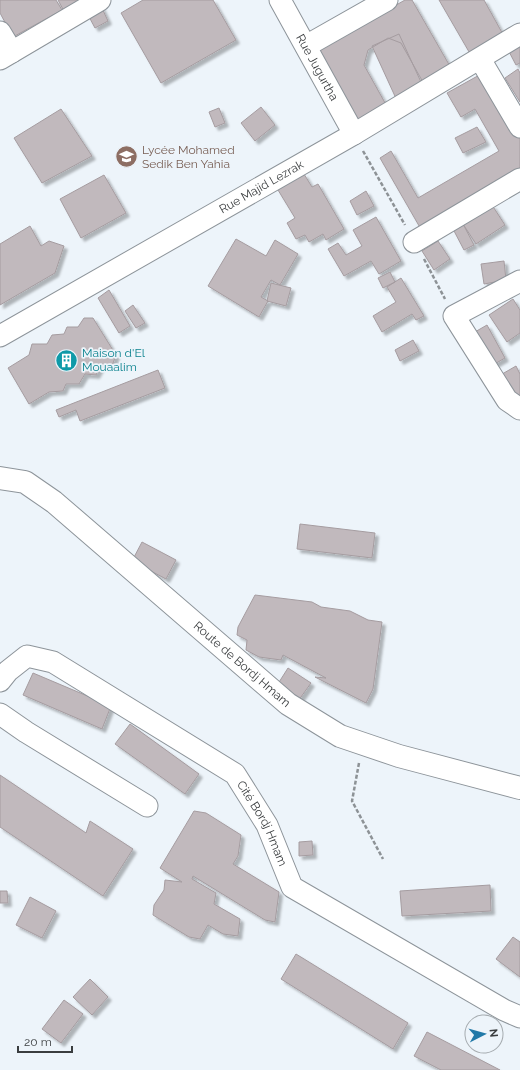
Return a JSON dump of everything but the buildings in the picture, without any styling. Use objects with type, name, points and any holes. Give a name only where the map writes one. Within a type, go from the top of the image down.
[{"type":"main road","name":"Route de Bordj Hmam","points":[[0,478],[25,482],[54,502],[288,704],[340,736],[399,756],[520,788]]},
{"type":"street","points":[[0,32],[6,55],[70,8],[100,0]]},
{"type":"street","name":"Rue Jugurtha","points":[[280,0],[354,134]]},
{"type":"street","points":[[306,46],[387,0]]},
{"type":"street","name":"Rue Majid Lezrak","points":[[0,336],[354,134],[480,60],[520,34]]},
{"type":"street","points":[[480,60],[520,127]]},
{"type":"street","points":[[414,242],[520,179]]},
{"type":"street","points":[[520,281],[454,316],[507,400],[520,409]]},
{"type":"street","name":"Cité Bordj Hmam","points":[[0,681],[8,671],[27,656],[53,662],[235,774],[267,824],[292,887],[504,1010],[520,1017]]},
{"type":"street","points":[[0,714],[26,732],[147,806]]},
{"type":"path","points":[[362,744],[352,801],[383,859]]},
{"type":"place","name":"Lycée Mohamed Sedik Ben Yahia","points":[[127,157]]},
{"type":"place","name":"Maison d'El Mouaalim","points":[[67,360]]}]
